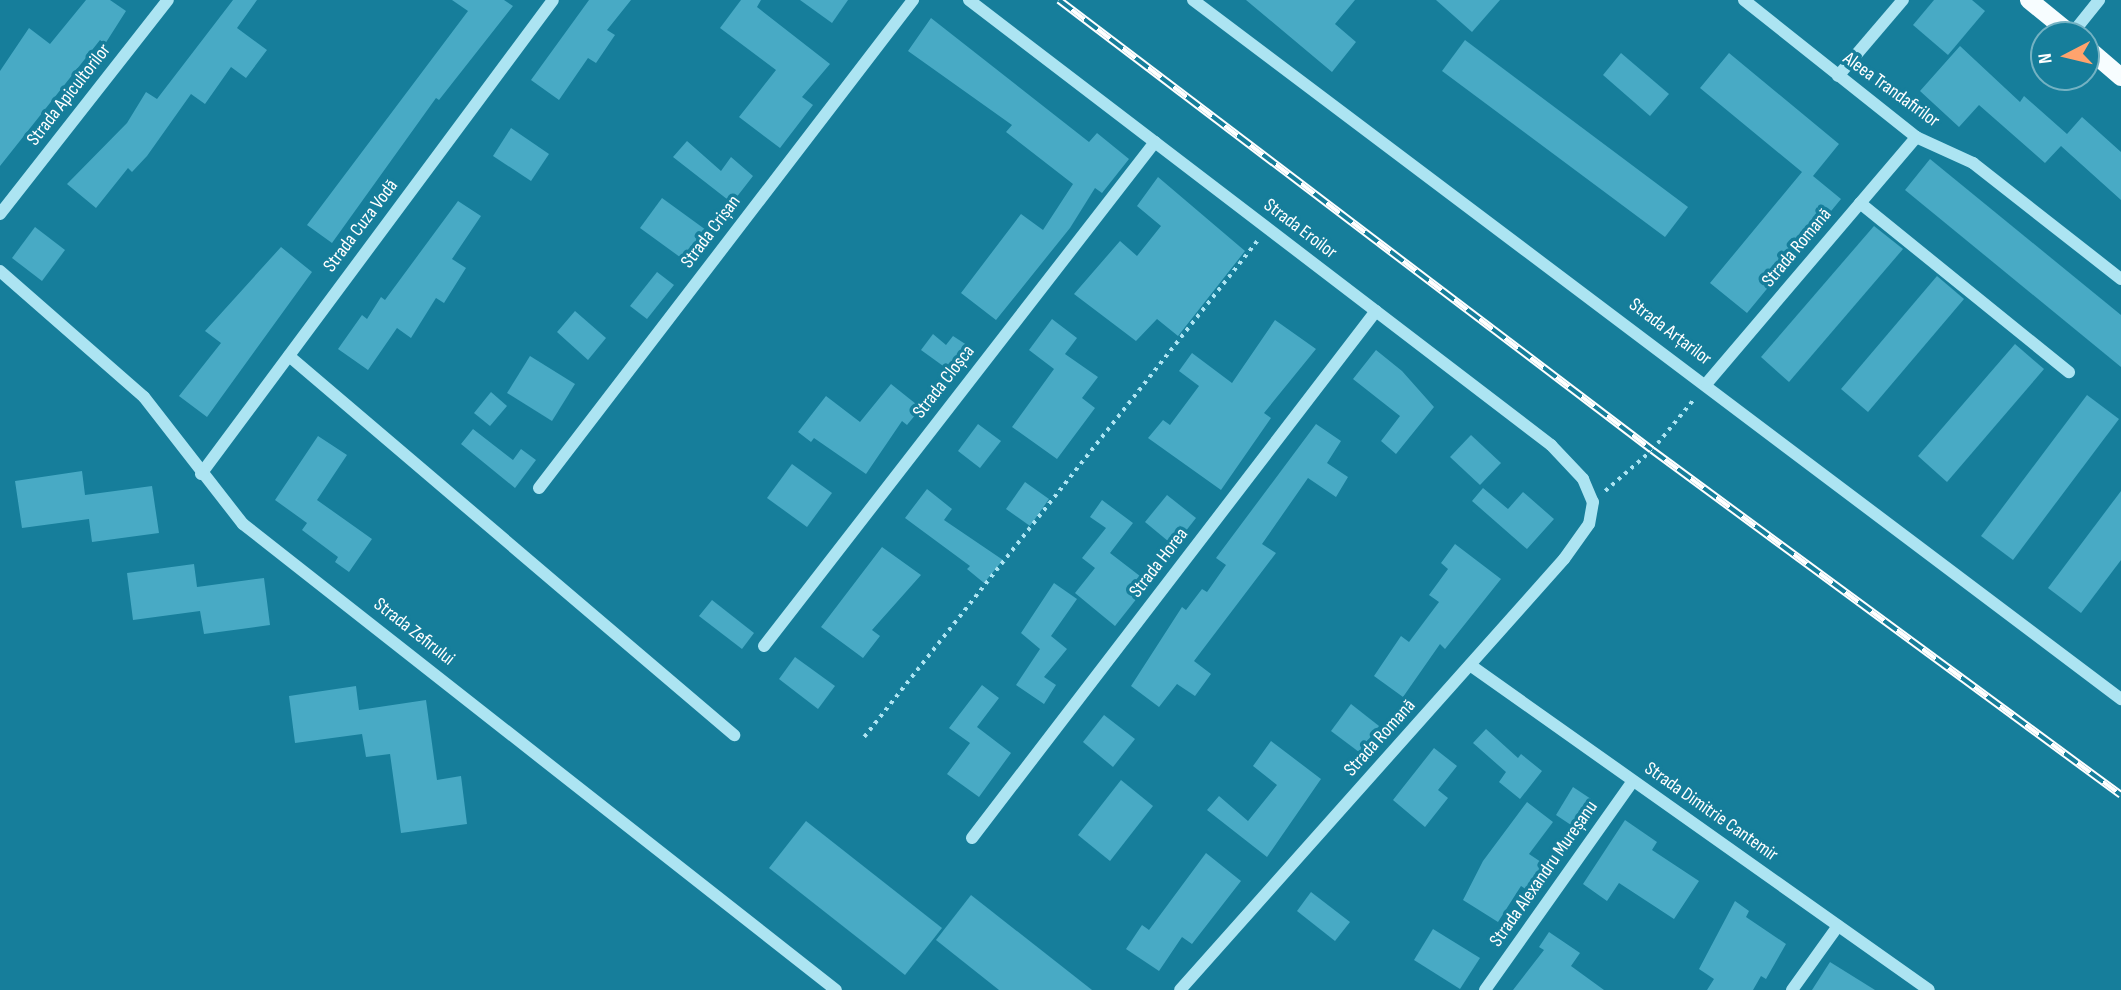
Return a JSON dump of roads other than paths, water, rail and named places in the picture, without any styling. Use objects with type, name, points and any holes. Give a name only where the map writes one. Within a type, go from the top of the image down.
[{"type":"main road","points":[[2029,0],[2055,21]]},
{"type":"main road","points":[[2100,59],[2121,77]]},
{"type":"street","name":"Strada Apicultorilor","points":[[0,214],[168,0]]},
{"type":"street","name":"Strada Cuza Vodă","points":[[201,474],[552,0]]},
{"type":"street","name":"Strada Crișan","points":[[539,488],[913,0]]},
{"type":"street","name":"Strada Eroilor","points":[[969,0],[1551,445],[1583,479],[1593,502]]},
{"type":"street","name":"Strada Arțarilor","points":[[1193,0],[1707,383],[2121,699]]},
{"type":"street","name":"Aleea Trandafirilor","points":[[1744,0],[1916,137],[1973,163],[2121,279]]},
{"type":"street","points":[[1838,76],[1903,0]]},
{"type":"street","points":[[2083,21],[2099,0]]},
{"type":"street","name":"Strada Romană","points":[[1707,383],[1916,137]]},
{"type":"street","name":"Strada Cloșca","points":[[764,646],[1154,142]]},
{"type":"street","points":[[1860,203],[2069,372]]},
{"type":"street","name":"Strada Zefirului","points":[[0,271],[144,397],[201,474],[243,524],[836,990]]},
{"type":"street","name":"Strada Horea","points":[[972,838],[1377,311]]},
{"type":"street","points":[[289,356],[734,735]]},
{"type":"street","name":"Strada Romană","points":[[1180,990],[1564,559],[1589,524],[1593,502]]},
{"type":"street","name":"Strada Dimitrie Cantemir","points":[[1470,665],[1929,990]]},
{"type":"street","name":"Strada Alexandru Mureșanu","points":[[1485,990],[1633,780]]},
{"type":"street","points":[[1792,990],[1838,926]]},
{"type":"railway","points":[[1059,0],[1652,450],[2121,795]]}]
